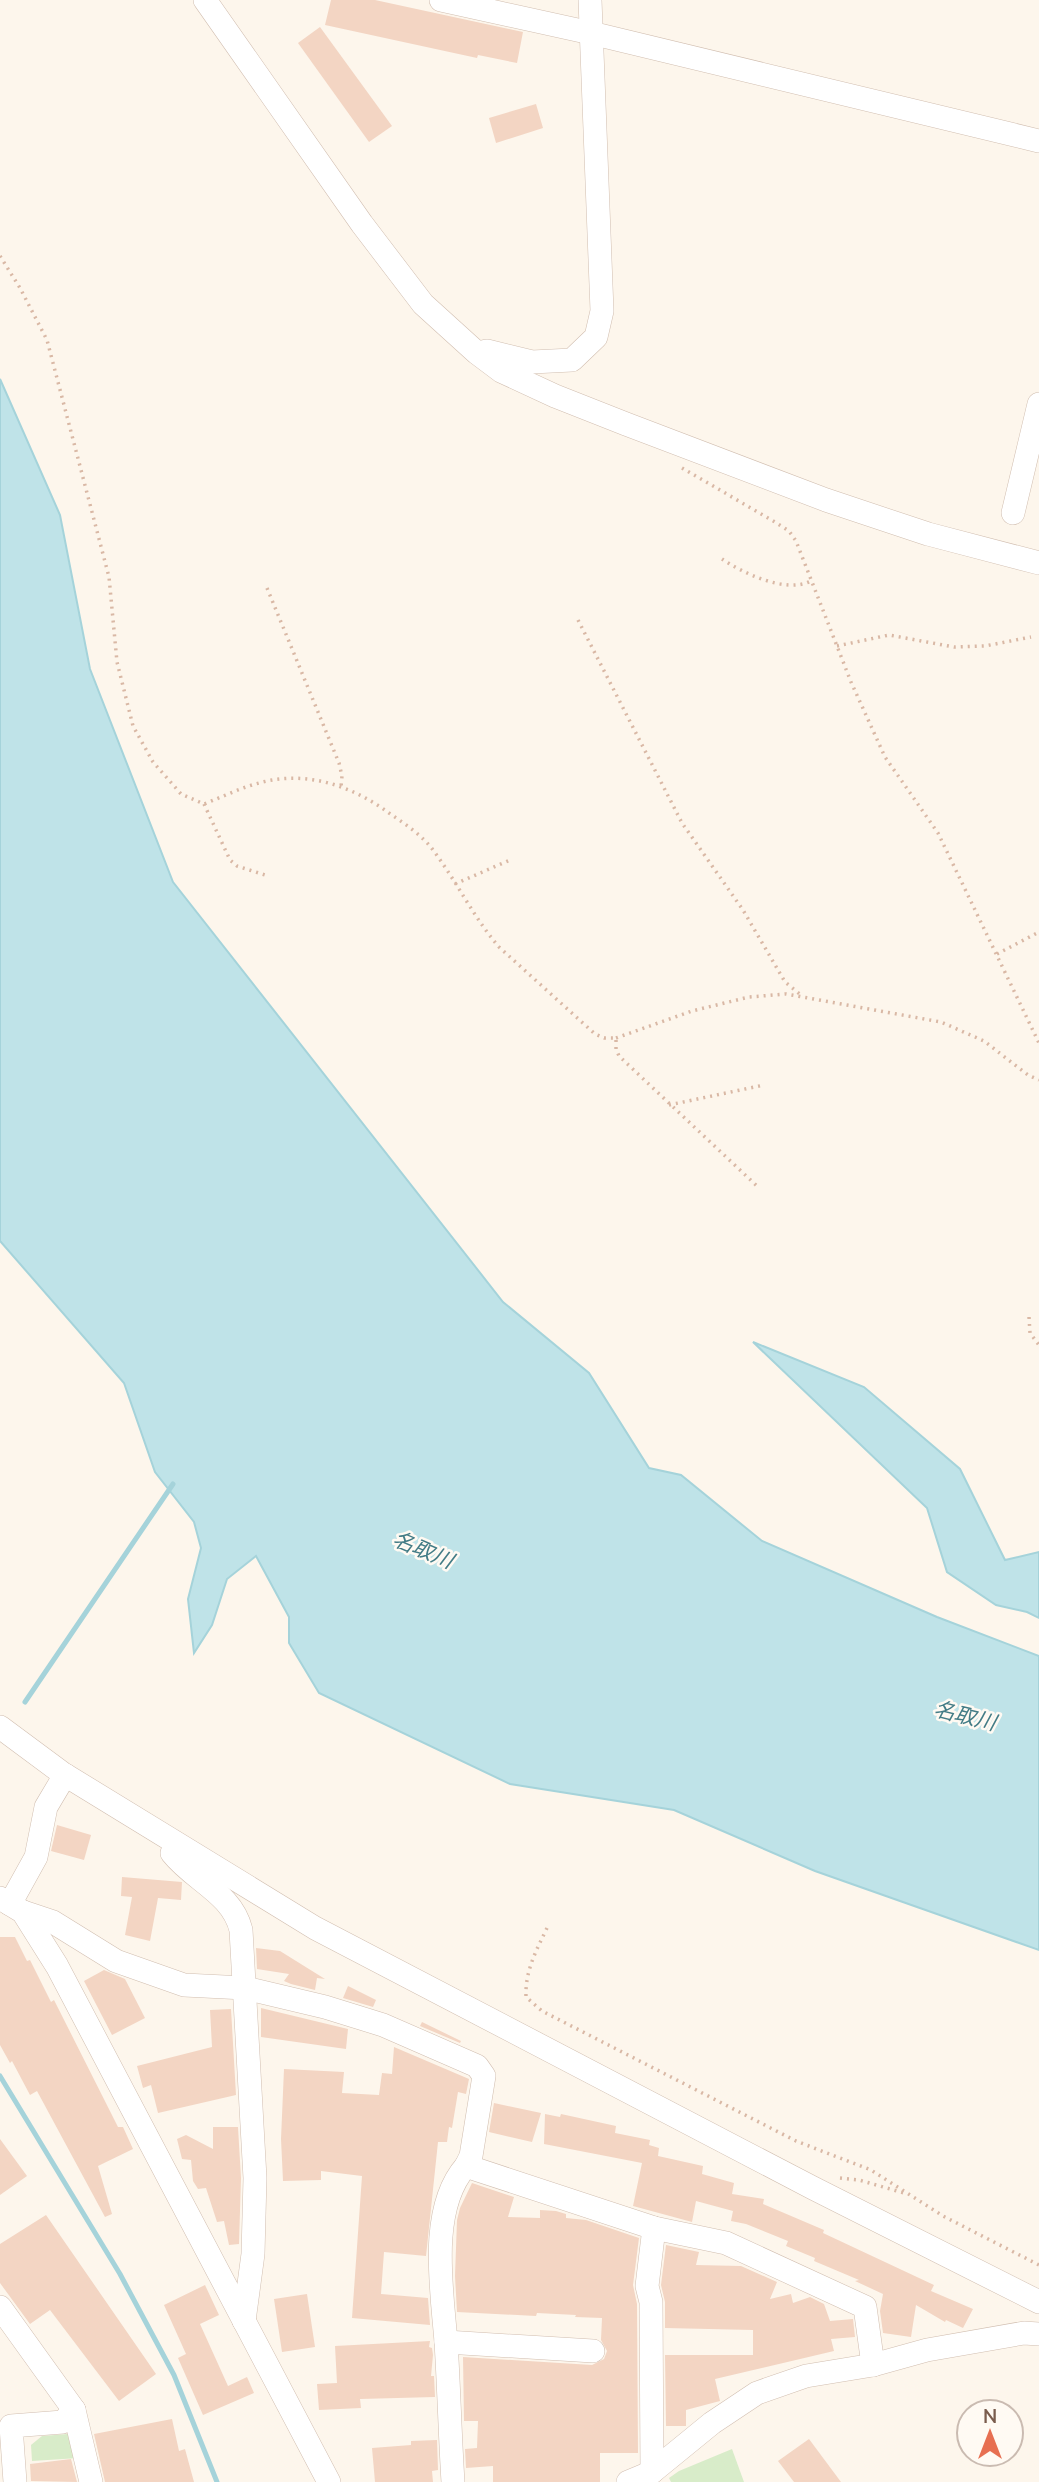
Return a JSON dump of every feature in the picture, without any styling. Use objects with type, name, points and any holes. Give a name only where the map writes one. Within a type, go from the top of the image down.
[{"type":"street","points":[[205,0],[362,224],[415,294],[477,354],[501,370],[555,396],[800,491],[929,534],[1039,562]]},
{"type":"street","points":[[441,0],[591,33],[1039,141]]},
{"type":"street","points":[[477,354],[487,351],[532,362],[572,360],[596,337],[602,311],[590,0]]},
{"type":"street","points":[[1013,513],[1039,404]]},
{"type":"street","points":[[0,1727],[65,1775],[315,1928],[1039,2302]]},
{"type":"street","points":[[11,1905],[36,1857],[46,1807],[65,1775]]},
{"type":"street","points":[[163,1835],[174,1856],[228,1903],[241,1930],[255,2178],[253,2254],[244,2321]]},
{"type":"street","points":[[11,1905],[53,1922],[116,1961],[184,1985],[245,1988],[325,2007],[383,2025],[477,2066],[484,2076],[471,2156],[455,2178],[446,2203],[440,2286],[446,2342],[453,2482]]},
{"type":"street","points":[[11,1905],[57,1966],[329,2482]]},
{"type":"street","points":[[466,2166],[654,2228],[726,2243],[866,2307],[873,2365]]},
{"type":"street","points":[[652,2472],[651,2302],[647,2286],[654,2228]]},
{"type":"street","points":[[0,2306],[74,2410],[91,2482]]},
{"type":"street","points":[[628,2482],[652,2472],[712,2423],[757,2393],[806,2376],[873,2365],[939,2348],[1024,2333],[1039,2334]]},
{"type":"street","points":[[446,2342],[593,2351]]},
{"type":"street","points":[[15,2482],[6,2426],[63,2423],[74,2410]]},
{"type":"path","points":[[0,256],[47,340],[109,577],[117,662],[133,726],[153,762],[181,794],[204,804],[230,860],[237,866],[265,875]]},
{"type":"path","points":[[675,464],[789,531],[799,549],[885,757],[938,834],[1039,1043]]},
{"type":"path","points":[[722,559],[741,572],[767,581],[805,585],[812,581]]},
{"type":"path","points":[[267,588],[339,763],[341,786]]},
{"type":"path","points":[[578,620],[682,823],[743,910],[785,982],[802,996]]},
{"type":"path","points":[[837,646],[888,635],[954,647],[985,646],[1031,637]]},
{"type":"path","points":[[204,804],[258,783],[300,778],[341,786],[377,804],[420,836],[433,850],[485,932],[499,947],[595,1034],[604,1038],[616,1038],[692,1011],[749,997],[786,994],[941,1022],[984,1041],[1028,1075],[1039,1080]]},
{"type":"path","points":[[455,884],[510,860]]},
{"type":"path","points":[[997,954],[1039,933]]},
{"type":"path","points":[[616,1038],[616,1049],[620,1056],[758,1187]]},
{"type":"path","points":[[669,1105],[764,1085]]},
{"type":"path","points":[[1029,1317],[1030,1333],[1039,1345]]},
{"type":"path","points":[[547,1928],[527,1973],[525,1987],[526,1997],[542,2011],[796,2141],[870,2171],[943,2216],[1039,2265]]},
{"type":"path","points":[[832,2177],[859,2180],[909,2195]]},
{"type":"green space","points":[[68,2434],[79,2458],[32,2461],[31,2445],[42,2436]]},
{"type":"green space","points":[[732,2449],[744,2482],[671,2482],[669,2478],[679,2471]]},
{"type":"water","name":"名取川","points":[[0,379],[60,515],[90,669],[173,882],[503,1302],[589,1373],[649,1468],[681,1475],[762,1541],[937,1617],[1039,1656],[1039,1950],[815,1871],[674,1810],[510,1784],[319,1693],[289,1643],[289,1617],[256,1556],[227,1579],[212,1625],[194,1653],[188,1599],[201,1548],[194,1522],[155,1472],[124,1383],[0,1241]]},
{"type":"water","points":[[753,1342],[864,1387],[960,1469],[1005,1560],[1039,1552],[1039,1618],[1027,1612],[996,1605],[947,1572],[927,1508]]},
{"type":"building","points":[[331,0],[375,0],[523,32],[517,63],[478,55],[477,58],[325,25]]},
{"type":"building","points":[[320,27],[392,126],[369,142],[298,43]]},
{"type":"building","points":[[536,104],[543,128],[496,143],[489,118]]},
{"type":"building","points":[[57,1825],[91,1835],[84,1860],[51,1851]]},
{"type":"building","points":[[122,1877],[182,1882],[181,1900],[158,1898],[150,1941],[125,1935],[132,1897],[121,1896]]},
{"type":"building","points":[[0,1937],[15,1937],[27,1961],[30,1960],[51,2002],[54,2000],[118,2127],[123,2127],[133,2149],[98,2166],[112,2214],[105,2217],[37,2091],[30,2095],[0,2045]]},
{"type":"building","points":[[256,1948],[280,1951],[325,1979],[317,1978],[315,1990],[284,1981],[289,1974],[257,1969]]},
{"type":"building","points":[[104,1970],[125,1979],[145,2018],[112,2035],[84,1981]]},
{"type":"building","points":[[348,1986],[376,2000],[373,2007],[343,1998]]},
{"type":"building","points":[[261,2008],[348,2029],[346,2049],[261,2037]]},
{"type":"building","points":[[231,2009],[236,2095],[158,2113],[151,2085],[143,2088],[137,2066],[212,2047],[210,2010]]},
{"type":"building","points":[[422,2022],[461,2041],[460,2043],[420,2026]]},
{"type":"building","points":[[394,2047],[469,2079],[466,2094],[458,2092],[447,2142],[438,2142],[426,2256],[384,2252],[381,2294],[428,2298],[430,2325],[352,2318],[362,2176],[321,2171],[321,2180],[283,2181],[281,2139],[284,2069],[344,2072],[342,2093],[379,2095],[382,2073],[392,2074]]},
{"type":"building","points":[[494,2103],[541,2113],[532,2142],[489,2132]]},
{"type":"building","points":[[545,2114],[560,2117],[561,2114],[616,2126],[615,2133],[650,2140],[649,2145],[659,2148],[658,2156],[703,2166],[702,2174],[734,2183],[732,2194],[764,2199],[763,2204],[824,2230],[823,2233],[934,2285],[931,2291],[973,2309],[963,2328],[946,2320],[945,2322],[916,2305],[911,2337],[883,2333],[880,2311],[883,2294],[855,2281],[859,2280],[814,2261],[815,2258],[786,2246],[788,2241],[746,2224],[731,2221],[733,2211],[696,2201],[692,2222],[633,2206],[642,2163],[544,2144]]},
{"type":"building","points":[[213,2127],[238,2127],[241,2178],[239,2244],[229,2245],[224,2221],[217,2222],[206,2188],[198,2189],[193,2181],[191,2160],[182,2159],[177,2139],[186,2135],[213,2149]]},
{"type":"building","points":[[0,2139],[27,2176],[0,2195]]},
{"type":"building","points":[[472,2183],[514,2197],[508,2217],[540,2218],[540,2210],[556,2211],[566,2214],[566,2218],[586,2220],[639,2238],[633,2285],[637,2304],[638,2453],[600,2453],[600,2482],[493,2482],[493,2466],[466,2468],[465,2449],[477,2448],[478,2421],[464,2421],[463,2357],[592,2365],[604,2359],[607,2351],[601,2340],[602,2318],[537,2313],[536,2316],[457,2312],[457,2220]]},
{"type":"building","points":[[46,2215],[156,2374],[119,2401],[50,2310],[30,2324],[0,2283],[0,2244]]},
{"type":"building","points":[[666,2245],[699,2252],[696,2265],[741,2266],[777,2282],[770,2299],[791,2294],[793,2303],[810,2297],[824,2304],[830,2321],[853,2319],[855,2337],[831,2339],[834,2351],[715,2379],[720,2401],[686,2410],[686,2426],[666,2426],[665,2355],[753,2355],[753,2330],[665,2328],[665,2302],[661,2285]]},
{"type":"building","points":[[205,2285],[219,2315],[200,2324],[228,2386],[247,2377],[254,2393],[203,2415],[178,2358],[186,2354],[164,2305]]},
{"type":"building","points":[[307,2294],[315,2347],[282,2352],[274,2299]]},
{"type":"building","points":[[430,2341],[429,2347],[432,2348],[433,2355],[431,2376],[434,2376],[435,2397],[360,2399],[361,2408],[319,2410],[317,2384],[337,2383],[335,2346]]},
{"type":"building","points":[[172,2419],[179,2451],[185,2449],[194,2482],[105,2482],[94,2434]]},
{"type":"building","points":[[809,2439],[841,2482],[794,2482],[778,2461]]},
{"type":"building","points":[[437,2440],[438,2470],[432,2471],[433,2482],[375,2482],[372,2448],[411,2445],[411,2441]]},
{"type":"building","points":[[71,2459],[77,2482],[31,2481],[30,2464]]},
{"type":"waterway","points":[[25,1702],[173,1484]]},
{"type":"waterway","points":[[0,2076],[120,2274],[174,2375],[217,2482]]}]
